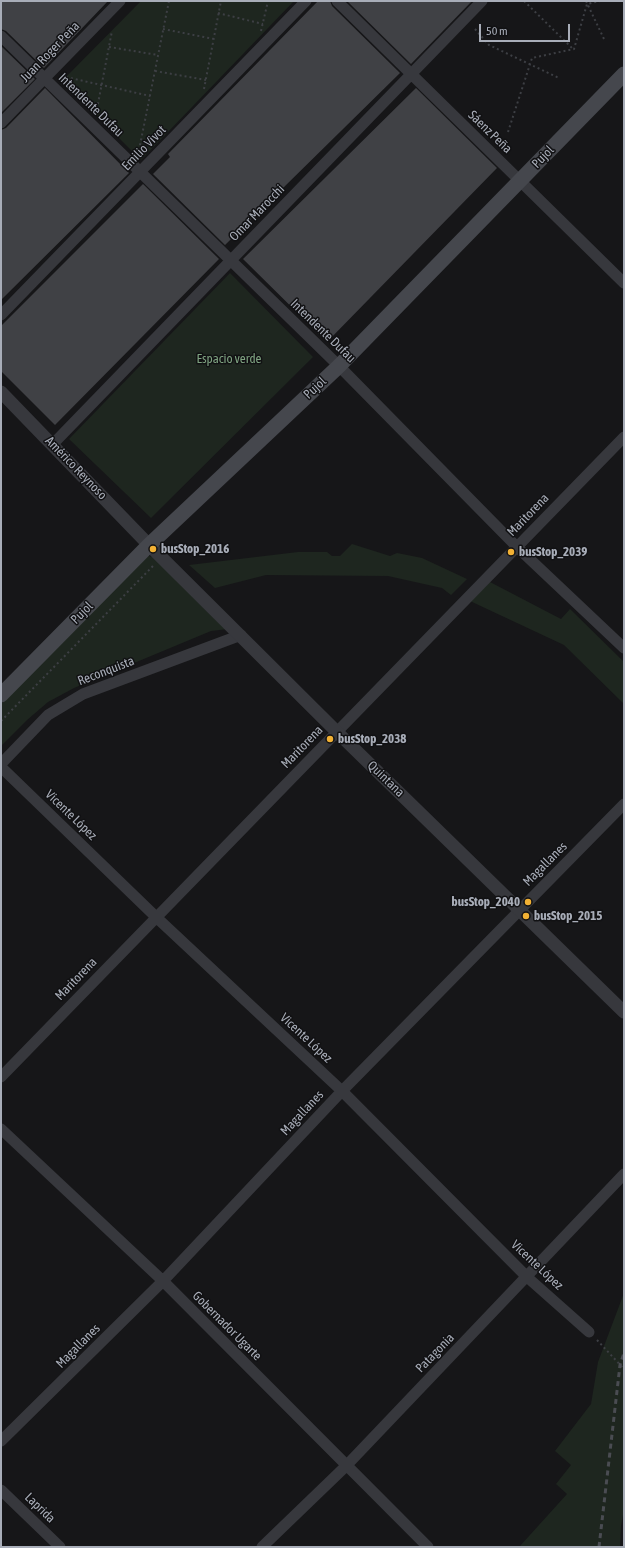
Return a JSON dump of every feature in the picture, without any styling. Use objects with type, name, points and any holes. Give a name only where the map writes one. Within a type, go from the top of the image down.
[{"type":"main road","name":"Pujol","points":[[1,695],[149,545],[339,366],[624,74]]},
{"type":"street","name":"Juan Roger Peña","points":[[1,123],[120,1]]},
{"type":"street","name":"Emilio Vivot","points":[[1,315],[306,1]]},
{"type":"street","name":"Sáenz Peña","points":[[337,1],[624,282]]},
{"type":"street","name":"Omar Marocchi","points":[[53,444],[482,1]]},
{"type":"street","name":"Intendente Dufau","points":[[1,36],[339,366],[517,547],[624,648]]},
{"type":"street","name":"Américo Reynoso","points":[[1,392],[53,444],[149,545]]},
{"type":"street","name":"Maritorena","points":[[1,1077],[624,437]]},
{"type":"street","name":"Quintana","points":[[149,545],[337,732],[624,1012]]},
{"type":"street","name":"Reconquista","points":[[1,765],[48,715],[82,694],[241,635]]},
{"type":"street","name":"Vicente López","points":[[1,765],[156,917],[342,1091],[527,1277],[589,1332]]},
{"type":"street","name":"Magallanes","points":[[1,1441],[163,1281],[342,1091],[624,804]]},
{"type":"street","name":"Gobernador Ugarte","points":[[1,1129],[163,1281],[428,1547]]},
{"type":"street","name":"Patagonia","points":[[262,1547],[346,1466],[624,1174]]},
{"type":"street","name":"Laprida","points":[[1,1490],[60,1547]]},
{"type":"path","points":[[138,157],[169,1]]},
{"type":"path","points":[[203,96],[221,1]]},
{"type":"path","points":[[260,36],[268,1]]},
{"type":"path","points":[[524,1],[574,49]]},
{"type":"path","points":[[587,2],[600,1]]},
{"type":"path","points":[[574,49],[587,2]]},
{"type":"path","points":[[587,2],[604,39]]},
{"type":"path","points":[[218,13],[263,24]]},
{"type":"path","points":[[163,30],[214,39]]},
{"type":"path","points":[[475,30],[489,45],[559,78]]},
{"type":"path","points":[[96,115],[112,31]]},
{"type":"path","points":[[109,47],[158,55]]},
{"type":"path","points":[[508,132],[532,58],[574,49]]},
{"type":"path","points":[[155,71],[206,80]]},
{"type":"path","points":[[66,77],[150,96]]},
{"type":"path","points":[[1,722],[162,558]]},
{"type":"path","points":[[589,1332],[624,1369]]},
{"type":"green space","points":[[141,1],[294,1],[141,160],[62,81]]},
{"type":"green space","name":"Espacio verde","points":[[230,273],[313,357],[151,518],[69,439]]},
{"type":"green space","points":[[352,544],[390,556],[397,553],[422,558],[467,579],[451,595],[442,588],[388,576],[266,575],[215,588],[189,565],[298,552],[327,552],[332,556],[340,556]]},
{"type":"green space","points":[[147,556],[156,557],[228,629],[211,631],[74,688],[48,702],[27,720],[1,746],[1,704],[141,560]]},
{"type":"green space","points":[[490,582],[561,619],[570,609],[624,662],[624,704],[564,645],[470,601]]},
{"type":"green space","points":[[624,1293],[624,1510],[621,1526],[620,1547],[521,1547],[520,1546],[567,1494],[556,1484],[571,1465],[555,1451],[591,1404],[598,1362]]},
{"type":"building","points":[[1,1],[108,1],[44,68],[6,31],[1,29]]},
{"type":"building","points":[[318,1],[330,1],[332,6],[400,73],[225,245],[153,174],[170,157],[168,154]]},
{"type":"building","points":[[347,1],[472,1],[411,64]]},
{"type":"building","points":[[1,46],[35,79],[1,113]]},
{"type":"building","points":[[45,88],[129,173],[1,300],[1,130],[6,128]]},
{"type":"building","points":[[416,88],[497,168],[327,342],[243,259]]},
{"type":"building","points":[[143,184],[219,259],[55,425],[1,371],[1,326]]},
{"type":"railway","points":[[599,1547],[620,1365],[624,1353]]},
{"type":"place","name":"busStop_2016","points":[[153,549]]},
{"type":"place","name":"busStop_2039","points":[[511,552]]},
{"type":"place","name":"busStop_2038","points":[[330,739]]},
{"type":"place","name":"busStop_2040","points":[[528,902]]},
{"type":"place","name":"busStop_2015","points":[[526,916]]}]
